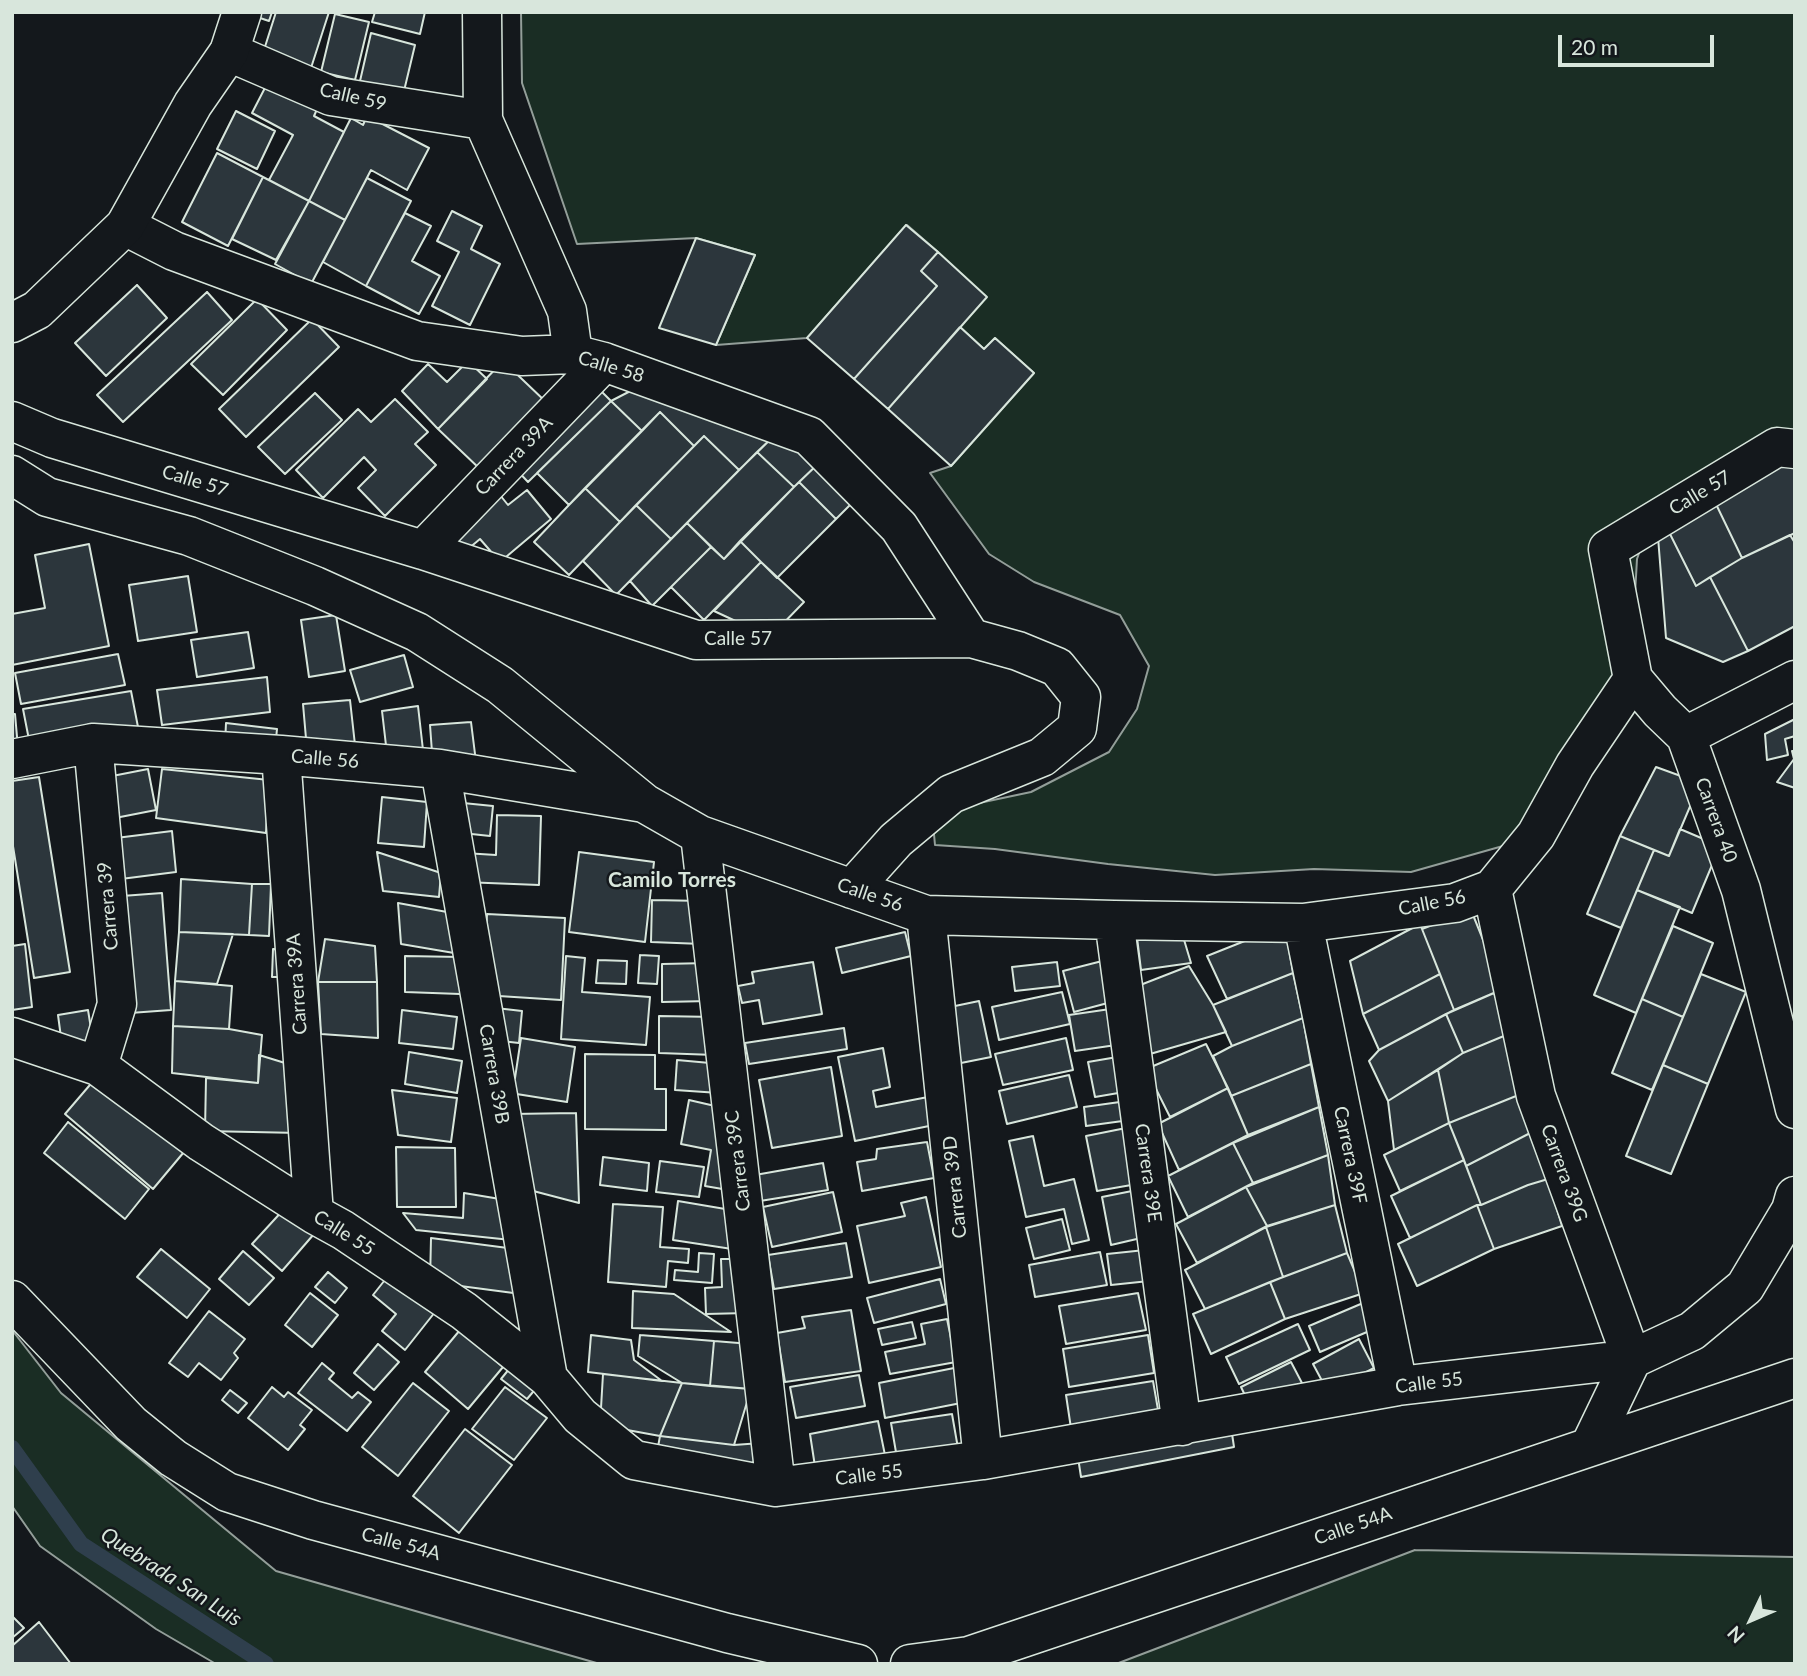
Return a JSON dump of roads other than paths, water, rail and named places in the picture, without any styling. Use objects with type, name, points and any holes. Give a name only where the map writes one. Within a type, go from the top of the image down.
[{"type":"street","points":[[12,324],[37,310],[125,226],[193,104],[229,52],[242,12]]},
{"type":"street","points":[[482,12],[484,120],[589,358]]},
{"type":"street","name":"Calle 59","points":[[229,52],[331,96],[484,120]]},
{"type":"street","name":"Calle 58","points":[[125,226],[174,251],[417,341],[522,356],[589,358],[809,436],[899,527],[971,638]]},
{"type":"street","name":"Carrera 39A","points":[[423,550],[589,358]]},
{"type":"street","name":"Calle 57","points":[[12,421],[52,438],[423,550],[696,640],[971,638],[1018,651],[1057,667],[1081,697],[1077,728],[1042,757],[951,794],[896,840],[852,889]]},
{"type":"street","name":"Calle 57","points":[[1608,549],[1777,447],[1795,449]]},
{"type":"street","points":[[12,475],[47,497],[189,536],[315,586],[417,632],[500,685],[644,803]]},
{"type":"street","name":"Carrera 40","points":[[1608,549],[1633,679],[1686,736],[1741,890],[1795,1109]]},
{"type":"street","name":"Calle 56","points":[[12,759],[93,743],[440,769],[644,803],[700,835],[926,915],[1303,923],[1455,902],[1492,889],[1536,835],[1575,765],[1633,679]]},
{"type":"street","points":[[1686,736],[1795,680]]},
{"type":"street","name":"Carrera 39","points":[[93,743],[117,1004],[98,1066]]},
{"type":"street","name":"Carrera 39A","points":[[281,755],[314,1214]]},
{"type":"street","name":"Carrera 39B","points":[[440,769],[548,1378]]},
{"type":"street","name":"Carrera 39C","points":[[700,835],[776,1488]]},
{"type":"street","name":"Carrera 39G","points":[[1492,889],[1536,1096],[1632,1359]]},
{"type":"street","name":"Carrera 39D","points":[[926,915],[984,1460]]},
{"type":"street","name":"Carrera 39E","points":[[1114,920],[1182,1426]]},
{"type":"street","name":"Carrera 39F","points":[[1303,923],[1398,1387]]},
{"type":"street","name":"Calle 55","points":[[12,1037],[98,1066],[201,1142],[342,1230],[464,1311],[548,1378],[580,1416],[634,1460],[776,1488],[984,1460],[1398,1387],[1632,1359],[1692,1331],[1745,1287],[1793,1203]]},
{"type":"street","name":"Calle 54A","points":[[12,1300],[131,1424],[173,1458],[227,1492],[313,1520],[727,1633],[858,1664]]},
{"type":"street","points":[[1590,1446],[1632,1359]]},
{"type":"street","name":"Calle 54A","points":[[910,1664],[969,1656],[1795,1378]]},
{"type":"waterway","name":"Quebrada San Luis","points":[[12,1448],[81,1544],[266,1664]]},
{"type":"district","name":"Camilo Torres","points":[[672,880]]}]
